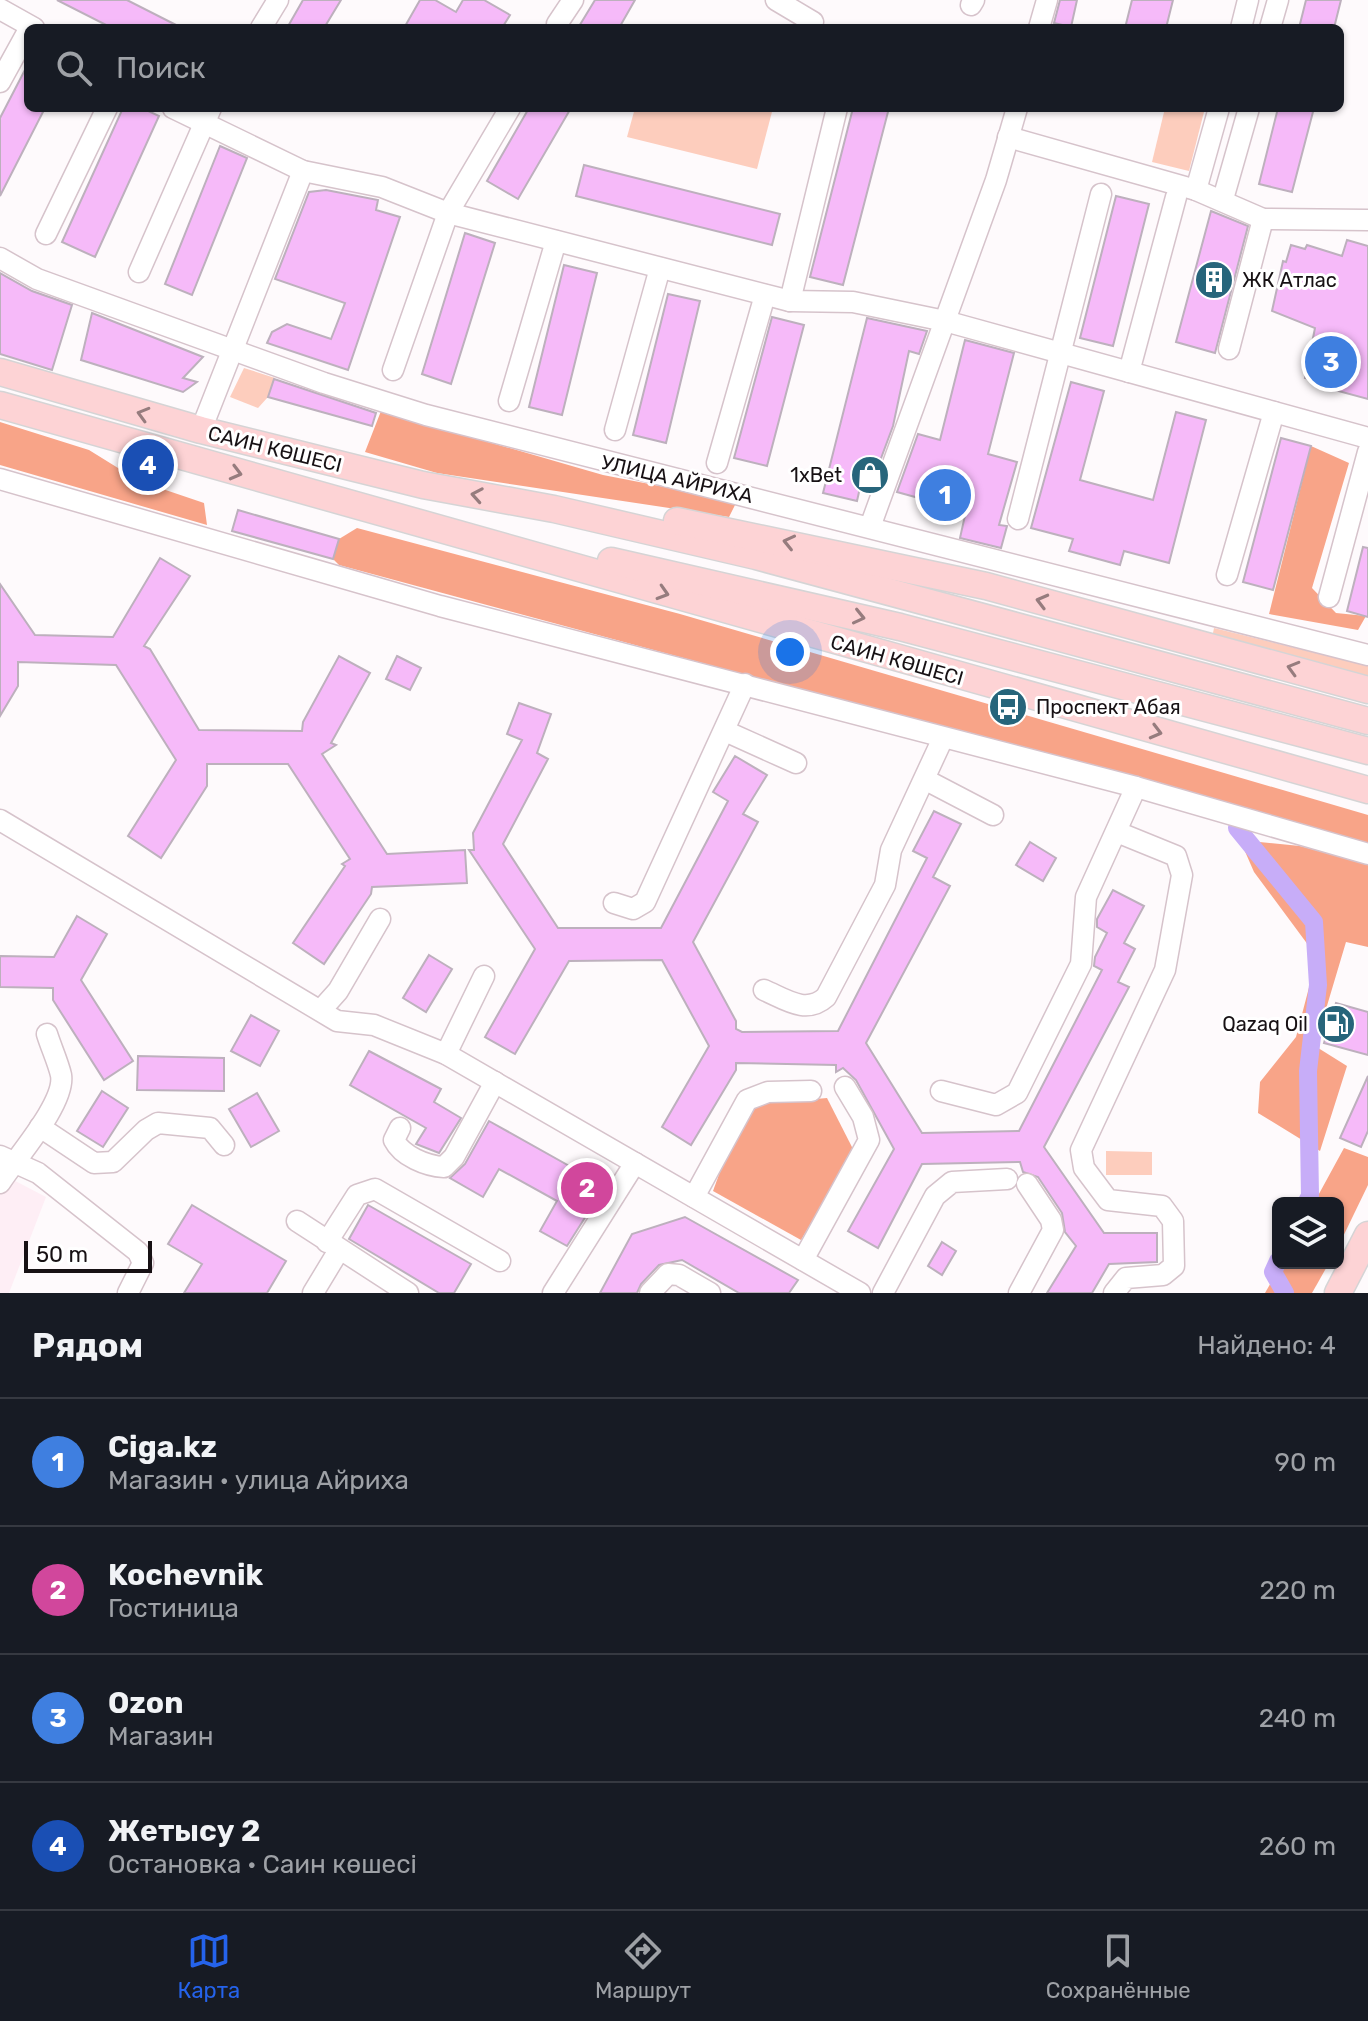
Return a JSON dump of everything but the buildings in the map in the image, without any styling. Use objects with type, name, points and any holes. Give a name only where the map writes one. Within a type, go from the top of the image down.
[{"type":"main road","name":"САИН КӨШЕСІ","points":[[0,372],[201,430],[423,485],[554,509],[756,556],[1368,721]]},
{"type":"main road","name":"САИН КӨШЕСІ","points":[[0,405],[193,461],[427,522],[726,612],[1368,790]]},
{"type":"main road","name":"САИН КӨШЕСІ","points":[[554,509],[664,518],[986,586],[1368,690]]},
{"type":"main road","name":"САИН КӨШЕСІ","points":[[427,522],[740,588],[900,627],[1368,751]]},
{"type":"main road","points":[[1338,1293],[1368,1235]]},
{"type":"street","points":[[263,24],[278,0]]},
{"type":"street","points":[[557,24],[573,0]]},
{"type":"street","points":[[776,0],[813,22]]},
{"type":"street","points":[[1040,24],[1047,0]]},
{"type":"street","points":[[1242,24],[1248,0]]},
{"type":"street","points":[[1271,24],[1278,0]]},
{"type":"street","points":[[0,9],[24,24]]},
{"type":"street","points":[[0,82],[24,39]]},
{"type":"street","points":[[46,234],[105,112]]},
{"type":"street","points":[[393,370],[448,213],[508,112]]},
{"type":"street","points":[[790,301],[836,112]]},
{"type":"street","points":[[870,527],[945,321],[1016,112]]},
{"type":"street","points":[[1129,372],[1186,194],[1217,112]]},
{"type":"street","points":[[1223,199],[1248,112]]},
{"type":"street","points":[[139,272],[206,116],[303,171],[382,187],[448,213],[790,301],[853,302],[945,321],[1368,438]]},
{"type":"street","points":[[1008,137],[1186,194],[1223,199],[1263,219],[1368,220]]},
{"type":"street","points":[[201,430],[303,171]]},
{"type":"street","points":[[1018,519],[1101,194]]},
{"type":"street","points":[[1229,349],[1263,219]]},
{"type":"street","points":[[509,401],[556,241]]},
{"type":"street","name":"УЛИЦА АЙРИХА","points":[[0,258],[37,279],[324,383],[487,433],[870,527],[1368,655]]},
{"type":"street","points":[[615,430],[660,268]]},
{"type":"street","points":[[717,463],[765,295]]},
{"type":"street","points":[[1227,575],[1274,412]]},
{"type":"street","points":[[1329,597],[1368,452]]},
{"type":"street","points":[[0,479],[440,606],[1136,787],[1368,854]]},
{"type":"street","points":[[986,586],[993,559]]},
{"type":"street","points":[[614,903],[633,909],[645,902],[745,684]]},
{"type":"street","points":[[725,731],[796,763]]},
{"type":"street","points":[[764,990],[805,1007],[817,1005],[826,997],[885,885],[891,850],[943,738]]},
{"type":"street","points":[[926,780],[993,815]]},
{"type":"street","points":[[941,1091],[996,1105],[1017,1093],[1081,964],[1086,897],[1136,787]]},
{"type":"street","points":[[0,820],[337,1021],[374,1025],[446,1054],[860,1293]]},
{"type":"street","points":[[1114,1293],[1126,1278],[1163,1275],[1174,1266],[1173,1221],[1162,1206],[1108,1200],[1084,1168],[1081,1150],[1165,970],[1182,875],[1176,856],[1117,832]]},
{"type":"street","points":[[321,1010],[338,991],[380,919]]},
{"type":"street","points":[[446,1054],[484,976]]},
{"type":"street","points":[[0,1183],[6,1159],[40,1127],[55,1098],[61,1077],[47,1034]]},
{"type":"street","points":[[400,1128],[394,1140],[402,1151],[434,1167],[444,1167],[454,1157],[495,1082]]},
{"type":"street","points":[[803,1260],[869,1140],[863,1117],[845,1087]]},
{"type":"street","points":[[694,1197],[747,1100],[768,1092],[811,1091]]},
{"type":"street","points":[[40,1127],[94,1163],[113,1162],[146,1130],[158,1123],[210,1128],[224,1145]]},
{"type":"street","points":[[6,1159],[38,1173],[138,1252],[143,1263],[128,1293]]},
{"type":"street","points":[[553,1293],[635,1163]]},
{"type":"street","points":[[883,1293],[935,1196],[952,1182],[1017,1182],[1051,1220],[1053,1230],[1019,1293]]},
{"type":"street","points":[[313,1293],[357,1195],[375,1189],[500,1261]]},
{"type":"street","points":[[297,1221],[408,1293]]},
{"type":"street","points":[[650,1293],[668,1274],[679,1275],[710,1293]]},
{"type":"shaded area","points":[[634,112],[772,112],[757,169],[627,137]]},
{"type":"shaded area","points":[[1164,112],[1204,112],[1189,171],[1152,162]]},
{"type":"shaded area","points":[[244,368],[275,378],[268,397],[258,408],[230,397]]},
{"type":"shaded area","points":[[381,411],[603,475],[737,501],[729,517],[437,473],[365,452]]},
{"type":"shaded area","points":[[0,422],[89,450],[139,481],[204,503],[207,525],[0,465]]},
{"type":"shaded area","points":[[1311,446],[1349,463],[1312,588],[1336,613],[1366,616],[1358,630],[1269,614]]},
{"type":"shaded area","points":[[357,528],[680,614],[1368,815],[1368,843],[339,565],[333,559],[339,539]]},
{"type":"shaded area","points":[[1214,628],[1368,666],[1368,681],[1212,638]]},
{"type":"shaded area","points":[[1240,840],[1300,846],[1368,864],[1368,947],[1346,942],[1315,1046],[1347,1066],[1320,1151],[1258,1113],[1260,1082],[1296,1037],[1317,957],[1254,872]]},
{"type":"shaded area","points":[[827,1098],[854,1151],[801,1240],[713,1191],[733,1136],[758,1104]]},
{"type":"shaded area","points":[[1344,1148],[1368,1157],[1368,1185],[1344,1235],[1344,1197],[1317,1197]]},
{"type":"shaded area","points":[[1106,1151],[1152,1152],[1152,1175],[1106,1175]]},
{"type":"shaded area","points":[[0,1173],[46,1197],[9,1293],[0,1293]]},
{"type":"shaded area","points":[[1279,1269],[1326,1269],[1312,1293],[1265,1293]]},
{"type":"waterway","points":[[1237,828],[1314,922],[1318,985],[1308,1071],[1309,1197]]},
{"type":"waterway","points":[[1274,1269],[1273,1272],[1285,1293]]},
{"type":"place","name":"ЖК Атлас","points":[[1214,280]]},
{"type":"place","name":"Ozon","points":[[1331,362]]},
{"type":"place","name":"Жетысу 2","points":[[148,465]]},
{"type":"place","name":"1xBet","points":[[870,475]]},
{"type":"place","name":"Ciga.kz","points":[[945,495]]},
{"type":"place","name":"Проспект Абая","points":[[1008,707]]},
{"type":"place","name":"Qazaq Oil","points":[[1336,1024]]},
{"type":"place","name":"Kochevnik","points":[[587,1188]]}]
